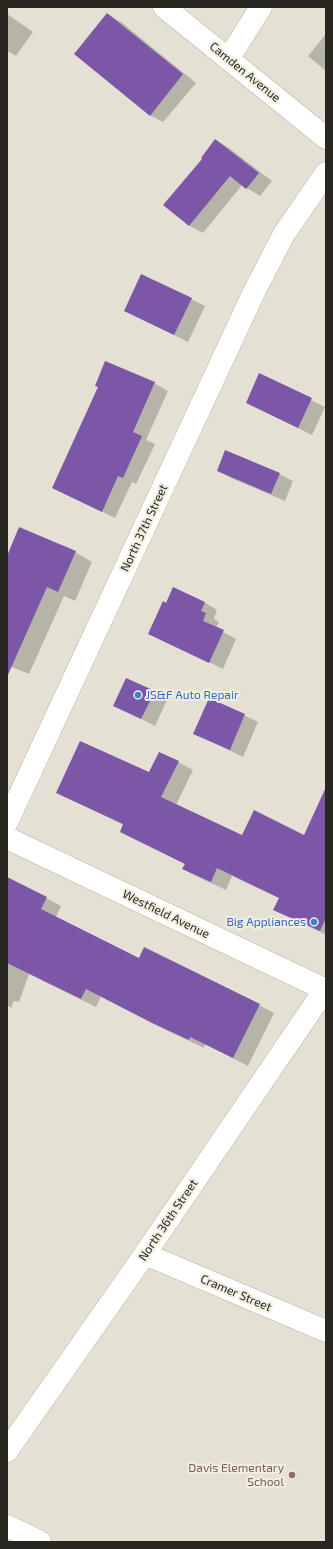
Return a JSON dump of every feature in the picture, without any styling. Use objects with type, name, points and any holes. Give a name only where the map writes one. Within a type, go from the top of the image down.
[{"type":"street","name":"Camden Avenue","points":[[164,7],[229,58],[326,138]]},
{"type":"street","points":[[229,58],[261,7]]},
{"type":"street","name":"North 37th Street","points":[[7,822],[251,299],[284,234],[326,173]]},
{"type":"street","name":"Westfield Avenue","points":[[7,838],[326,989]]},
{"type":"street","name":"North 36th Street","points":[[7,1451],[145,1254],[326,989]]},
{"type":"street","name":"Cramer Street","points":[[145,1254],[326,1331]]},
{"type":"street","points":[[7,1526],[40,1542]]},
{"type":"building","points":[[107,13],[183,74],[150,116],[74,54]]},
{"type":"building","points":[[215,139],[259,173],[246,189],[230,176],[189,226],[163,205],[202,159],[201,158]]},
{"type":"building","points":[[141,274],[192,298],[174,335],[124,311]]},
{"type":"building","points":[[105,361],[155,382],[133,432],[142,436],[123,478],[118,476],[102,512],[52,488],[98,387],[95,386]]},
{"type":"building","points":[[259,373],[312,398],[298,428],[246,403]]},
{"type":"building","points":[[225,450],[280,473],[271,494],[217,471]]},
{"type":"building","points":[[19,527],[76,551],[58,592],[47,587],[7,677],[7,556]]},
{"type":"building","points":[[173,587],[205,602],[201,611],[206,613],[203,621],[224,630],[209,663],[148,634],[163,601],[166,603]]},
{"type":"building","points":[[126,678],[155,691],[141,719],[113,706]]},
{"type":"building","points":[[209,698],[245,714],[230,750],[193,734]]},
{"type":"building","points":[[80,741],[149,772],[159,752],[179,761],[161,797],[242,835],[254,810],[304,835],[326,787],[326,918],[320,931],[273,910],[279,898],[217,868],[211,882],[182,869],[185,864],[120,832],[123,824],[56,793]]},
{"type":"building","points":[[7,877],[47,897],[41,909],[139,958],[144,947],[260,1004],[233,1058],[190,1037],[189,1040],[152,1023],[86,989],[81,999],[7,963]]},
{"type":"place","name":"JS&F Auto Repair","points":[[138,695]]},
{"type":"place","name":"Big Appliances","points":[[314,922]]},
{"type":"place","name":"Davis Elementary School","points":[[292,1475]]}]
